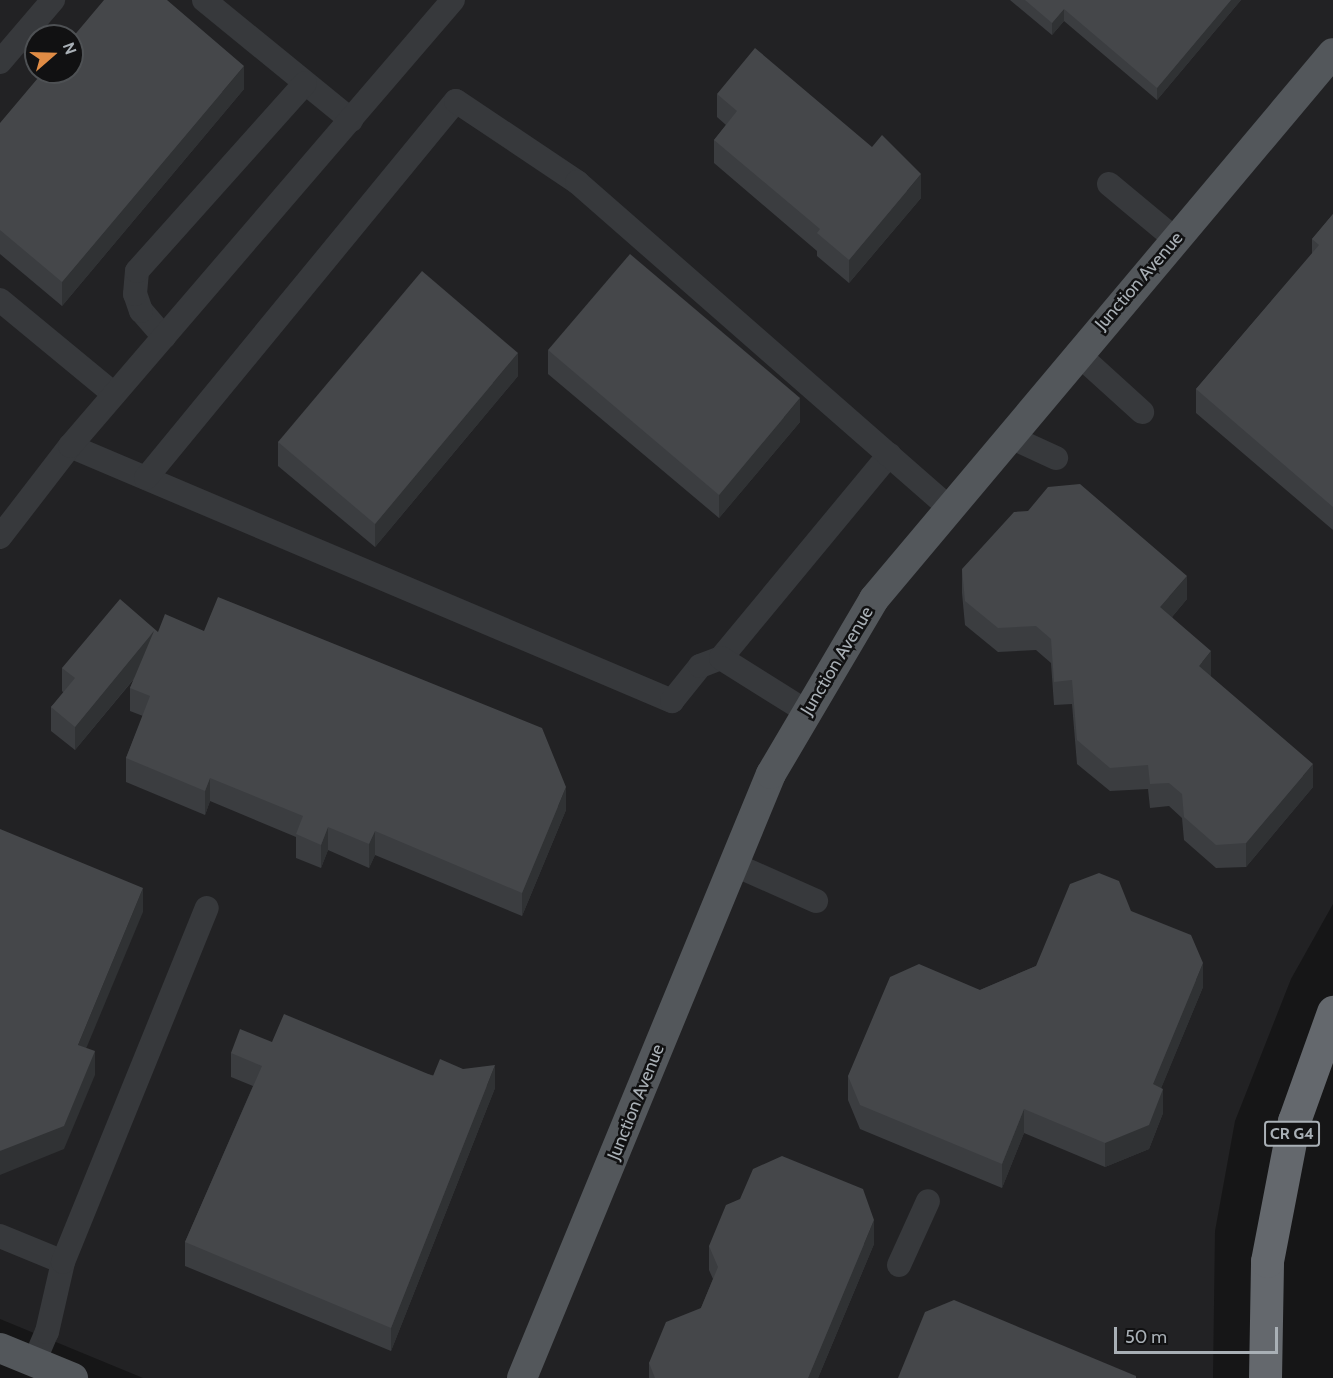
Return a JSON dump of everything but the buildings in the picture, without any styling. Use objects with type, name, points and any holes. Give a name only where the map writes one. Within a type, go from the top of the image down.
[{"type":"highway","name":"CR G4","points":[[1265,1378],[1267,1261],[1294,1121],[1333,1012]]},
{"type":"main road","name":"Junction Avenue","points":[[522,1378],[771,774],[874,599],[1077,353],[1333,53]]},
{"type":"main road","points":[[0,1348],[73,1378]]},
{"type":"lane","points":[[0,62],[52,0]]},
{"type":"lane","points":[[204,0],[351,120]]},
{"type":"lane","points":[[0,537],[70,446],[453,0]]},
{"type":"lane","points":[[164,337],[141,311],[135,294],[137,271],[305,82]]},
{"type":"lane","points":[[146,478],[456,101],[578,183],[948,507]]},
{"type":"lane","points":[[1109,184],[1175,239]]},
{"type":"lane","points":[[0,300],[114,394]]},
{"type":"lane","points":[[1077,353],[1142,412]]},
{"type":"lane","points":[[1008,436],[1056,458]]},
{"type":"lane","points":[[70,446],[672,701],[700,666],[721,658],[889,455]]},
{"type":"lane","points":[[721,658],[807,712]]},
{"type":"lane","points":[[734,864],[816,902]]},
{"type":"lane","points":[[34,1362],[47,1332],[63,1262],[207,908]]},
{"type":"lane","points":[[900,1265],[928,1201]]},
{"type":"lane","points":[[0,1236],[63,1262]]},
{"type":"shaded area","points":[[0,0],[1333,0],[1333,904],[1291,979],[1235,1121],[1215,1231],[1213,1378],[143,1378],[0,1319]]}]
